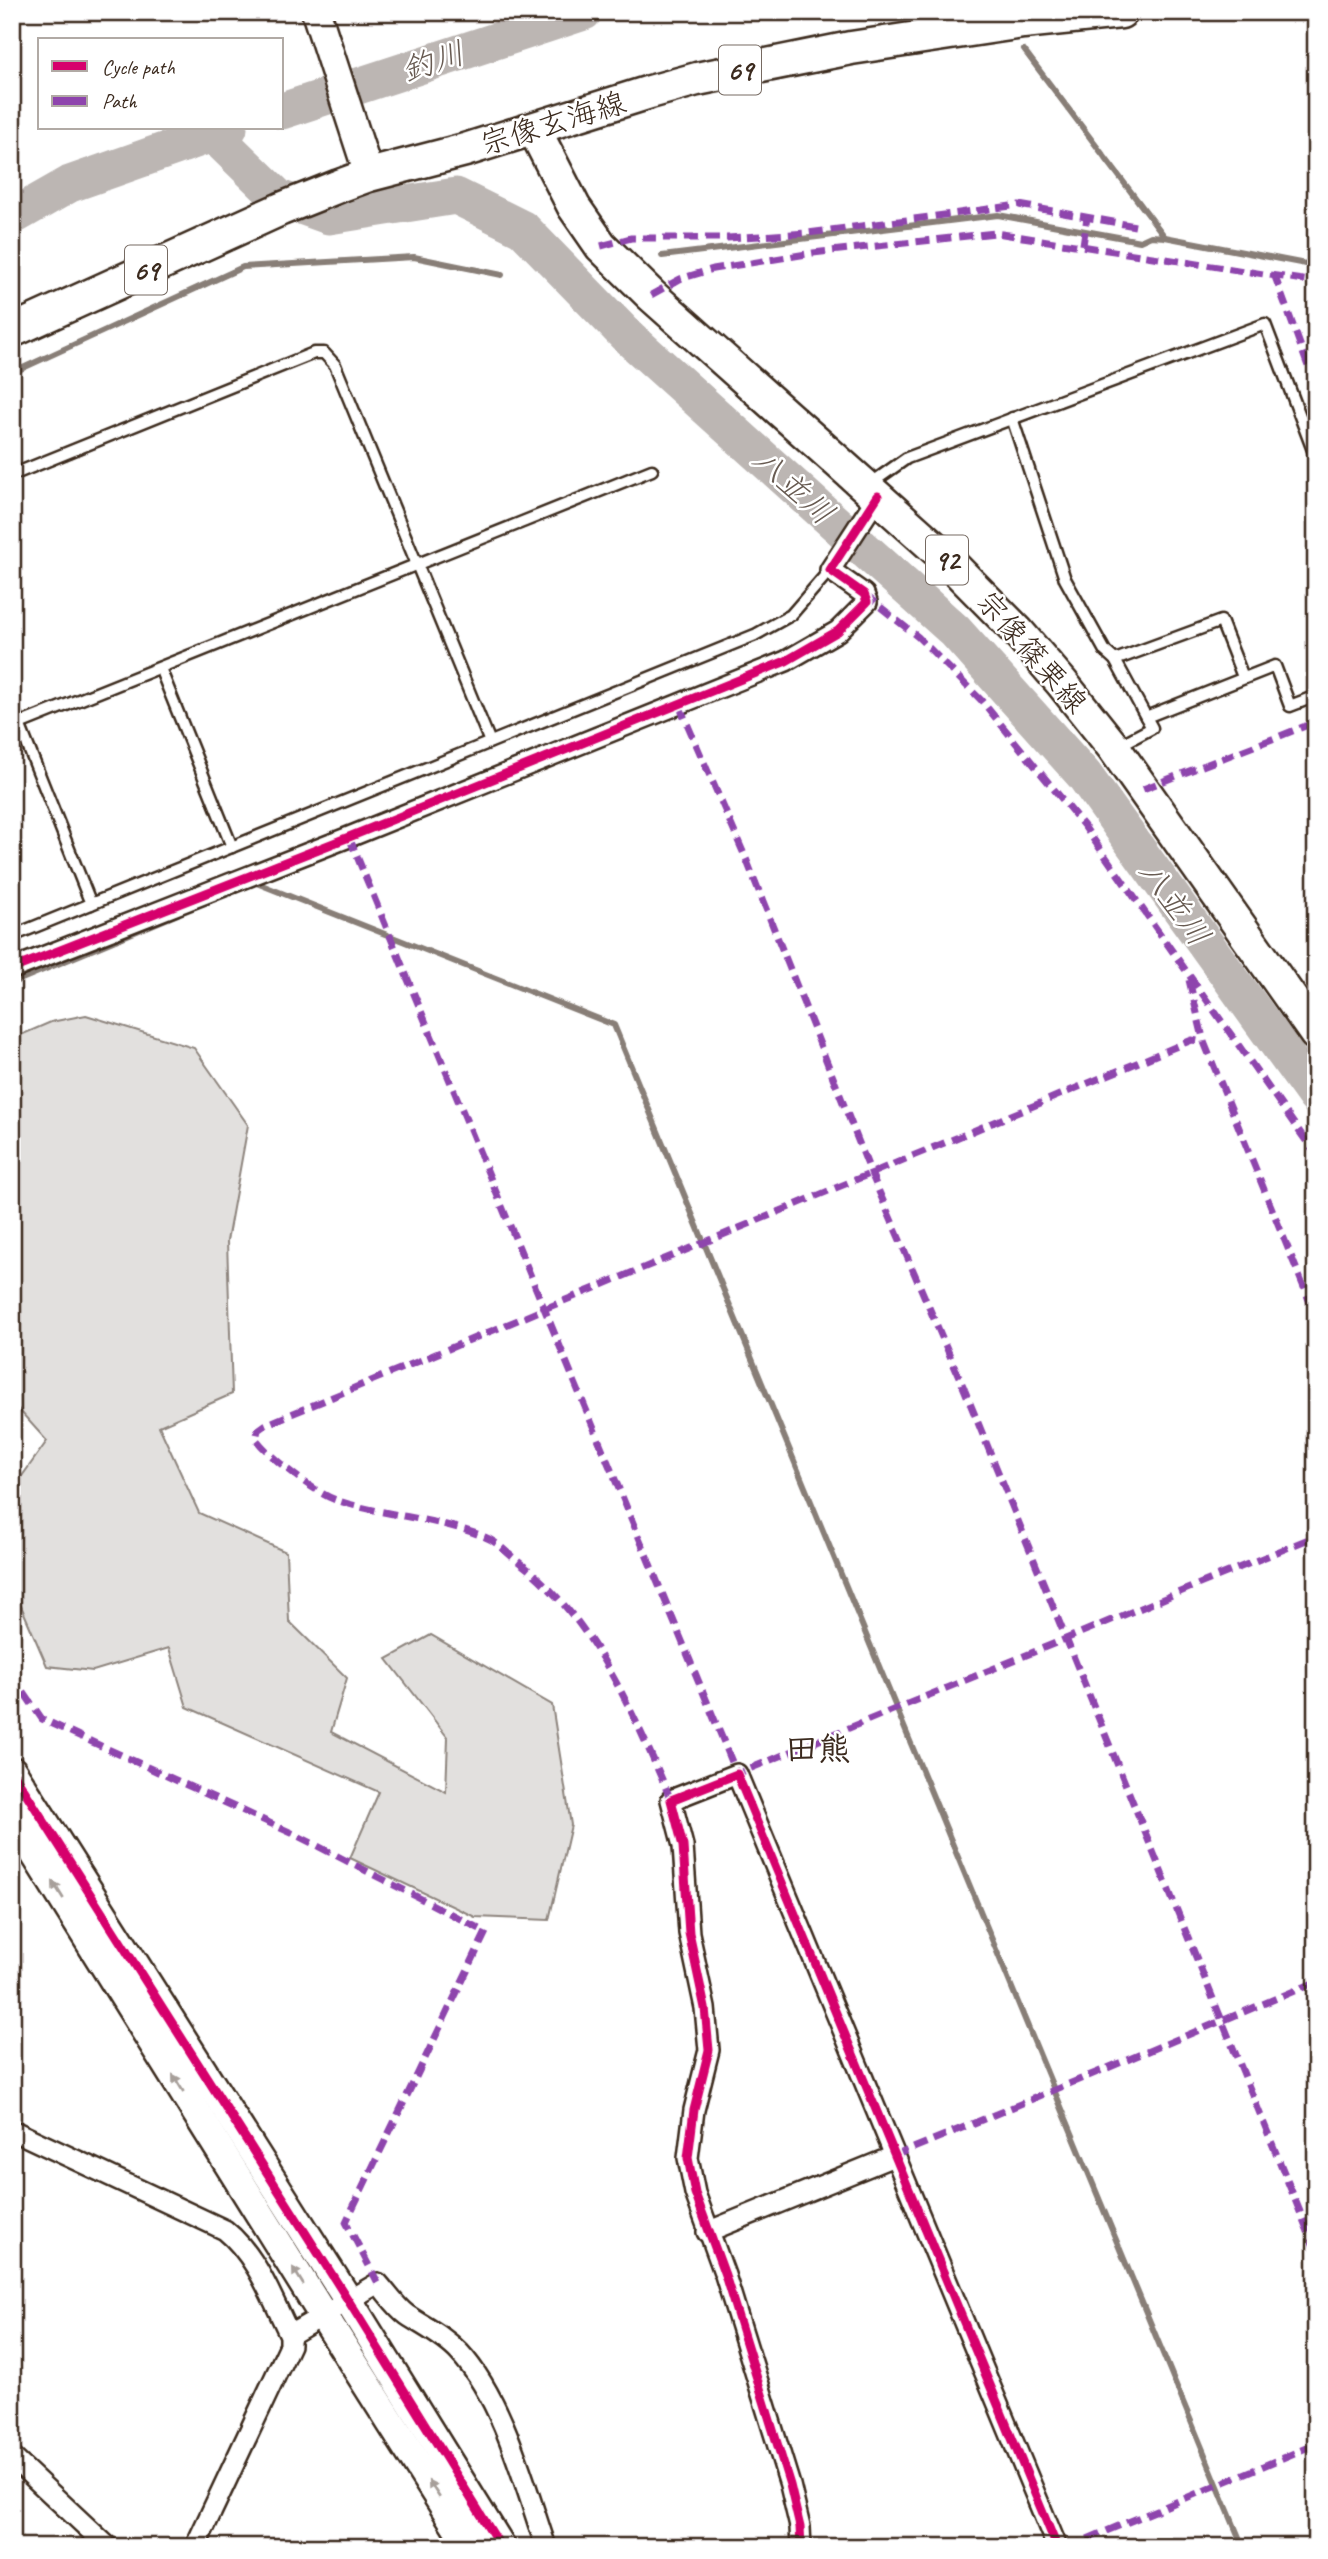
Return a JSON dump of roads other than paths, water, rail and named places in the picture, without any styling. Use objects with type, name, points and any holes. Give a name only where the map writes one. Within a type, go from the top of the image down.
[{"type":"main road","name":"宗像玄海線","points":[[12,331],[281,209],[339,186],[367,167],[534,129],[697,79],[838,51],[1023,22],[1121,12]]},
{"type":"main road","name":"宗像篠栗線","points":[[534,129],[575,207],[601,246],[872,497],[938,551],[1018,632],[1114,748],[1316,1034]]},
{"type":"street","points":[[316,12],[367,167]]},
{"type":"street","points":[[12,969],[786,661],[821,643],[838,631],[867,602],[864,594],[834,564],[872,497]]},
{"type":"street","points":[[12,1771],[348,2300],[501,2547]]},
{"type":"street","points":[[802,2547],[790,2485],[725,2275],[707,2232],[688,2158],[694,2110],[709,2050],[705,2008],[689,1933],[683,1846],[671,1800],[737,1774],[1057,2547]]},
{"type":"street","points":[[12,1817],[470,2547]]},
{"type":"street","points":[[12,2130],[226,2230],[238,2240],[255,2266],[290,2335],[290,2345],[195,2547]]},
{"type":"street","points":[[707,2232],[894,2156]]},
{"type":"street","points":[[290,2335],[378,2283],[405,2313],[441,2335],[460,2353],[477,2376],[504,2426],[546,2547]]},
{"type":"street","points":[[12,2457],[108,2547]]},
{"type":"lane","points":[[872,497],[907,458],[1265,324],[1316,458]]},
{"type":"lane","points":[[12,475],[314,353],[324,352],[335,365],[490,742]]},
{"type":"lane","points":[[1012,418],[1065,579],[1105,651],[1115,660],[1152,728],[1114,748]]},
{"type":"lane","points":[[19,724],[652,470]]},
{"type":"lane","points":[[12,936],[755,635],[790,615],[834,564]]},
{"type":"lane","points":[[1115,660],[1221,621],[1243,677]]},
{"type":"lane","points":[[1146,717],[1275,666],[1290,706],[1316,696]]},
{"type":"lane","points":[[160,668],[232,847]]},
{"type":"lane","points":[[12,706],[91,904]]},
{"type":"waterway","name":"釣川","points":[[284,110],[584,12]]},
{"type":"waterway","points":[[1024,50],[1165,237]]},
{"type":"waterway","name":"釣川","points":[[12,217],[70,184],[223,130]]},
{"type":"waterway","name":"八並川","points":[[212,133],[279,198],[329,216],[456,196],[523,229],[626,335],[955,631],[1084,775],[1316,1097]]},
{"type":"waterway","points":[[662,256],[998,215],[1140,241],[1151,236],[1165,237],[1316,266]]},
{"type":"waterway","points":[[12,373],[243,267],[414,257],[502,275]]},
{"type":"waterway","points":[[250,884],[254,882],[614,1025],[1243,2547]]},
{"type":"waterway","points":[[12,983],[178,914]]},
{"type":"district","name":"田熊","points":[[818,1748]]}]
